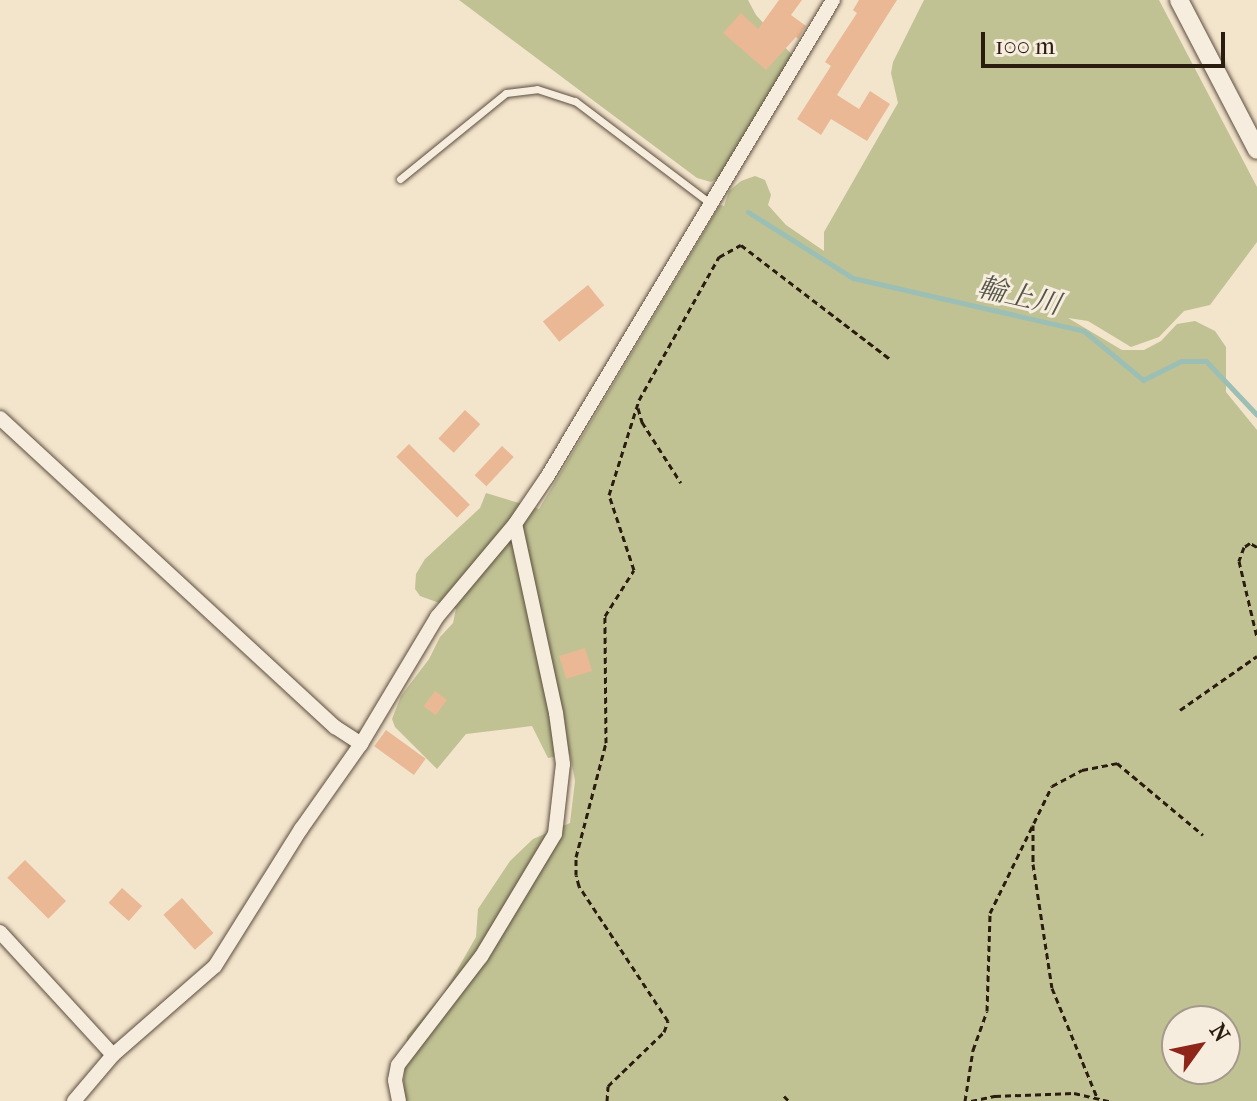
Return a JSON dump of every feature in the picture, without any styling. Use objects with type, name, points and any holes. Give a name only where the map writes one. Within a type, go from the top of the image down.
[{"type":"street","points":[[74,1101],[113,1055],[215,966],[301,829],[361,744],[437,617],[515,524],[712,205],[833,0]]},
{"type":"street","points":[[1179,0],[1257,150]]},
{"type":"street","points":[[0,418],[335,727],[361,744]]},
{"type":"street","points":[[399,1101],[395,1080],[398,1065],[481,957],[555,834],[563,764],[515,524]]},
{"type":"street","points":[[0,932],[113,1055]]},
{"type":"lane","points":[[400,179],[506,93],[537,89],[575,101],[712,205]]},
{"type":"path","points":[[607,1101],[608,1086],[664,1032],[668,1021],[579,886],[576,875],[576,857],[606,743],[605,616],[634,570],[609,495],[637,404],[719,257],[741,245],[890,359]]},
{"type":"path","points":[[637,404],[642,422],[681,483]]},
{"type":"path","points":[[1257,547],[1250,543],[1244,547],[1239,561],[1257,637]]},
{"type":"path","points":[[1180,710],[1257,656]]},
{"type":"path","points":[[965,1101],[973,1050],[987,1011],[990,913],[1033,821],[1057,782],[1082,770],[1112,762],[1124,768],[1203,835]]},
{"type":"path","points":[[1033,821],[1033,864],[1052,988],[1097,1097]]},
{"type":"path","points":[[971,1101],[995,1096],[1058,1094],[1109,1101]]},
{"type":"path","points":[[784,1096],[789,1101]]},
{"type":"green space","points":[[459,0],[748,0],[756,15],[793,56],[720,177],[711,182],[697,178]]},
{"type":"green space","points":[[924,0],[1159,0],[1257,187],[1257,242],[1210,305],[1184,311],[1159,337],[1131,347],[1088,321],[1068,318],[1122,350],[1144,350],[1161,341],[1177,324],[1195,321],[1215,331],[1226,347],[1226,392],[1257,430],[1257,1101],[406,1101],[403,1094],[407,1036],[444,993],[476,937],[478,909],[510,861],[533,839],[570,823],[575,781],[570,754],[548,758],[532,726],[466,734],[437,769],[395,727],[392,719],[401,696],[429,659],[440,637],[453,623],[456,609],[420,596],[415,589],[416,574],[425,559],[480,508],[486,493],[539,509],[720,205],[724,206],[729,191],[741,181],[755,176],[765,180],[771,195],[768,205],[786,225],[824,251],[824,232],[898,103],[891,73],[893,62]]},
{"type":"building","points":[[779,0],[802,0],[791,15],[806,26],[798,39],[796,37],[766,70],[723,33],[741,13],[758,29]]},
{"type":"building","points":[[859,0],[897,0],[837,95],[859,109],[870,91],[890,104],[867,141],[831,119],[821,135],[797,119],[831,66],[825,62],[857,13],[853,10]]},
{"type":"building","points":[[588,285],[604,305],[559,342],[543,322]]},
{"type":"building","points":[[465,410],[480,424],[454,453],[438,439]]},
{"type":"building","points":[[409,444],[470,505],[457,518],[396,457]]},
{"type":"building","points":[[502,446],[514,457],[486,486],[475,475]]},
{"type":"building","points":[[585,648],[592,671],[566,679],[559,656]]},
{"type":"building","points":[[435,691],[447,700],[436,715],[424,706]]},
{"type":"building","points":[[386,730],[426,759],[414,775],[374,746]]},
{"type":"building","points":[[25,860],[66,901],[48,919],[7,878]]},
{"type":"building","points":[[122,888],[142,906],[129,921],[109,903]]},
{"type":"building","points":[[182,898],[213,933],[195,950],[163,915]]},
{"type":"waterway","name":"輪上川","points":[[748,212],[853,278],[1084,331],[1143,380],[1181,361],[1206,361],[1257,415]]}]
